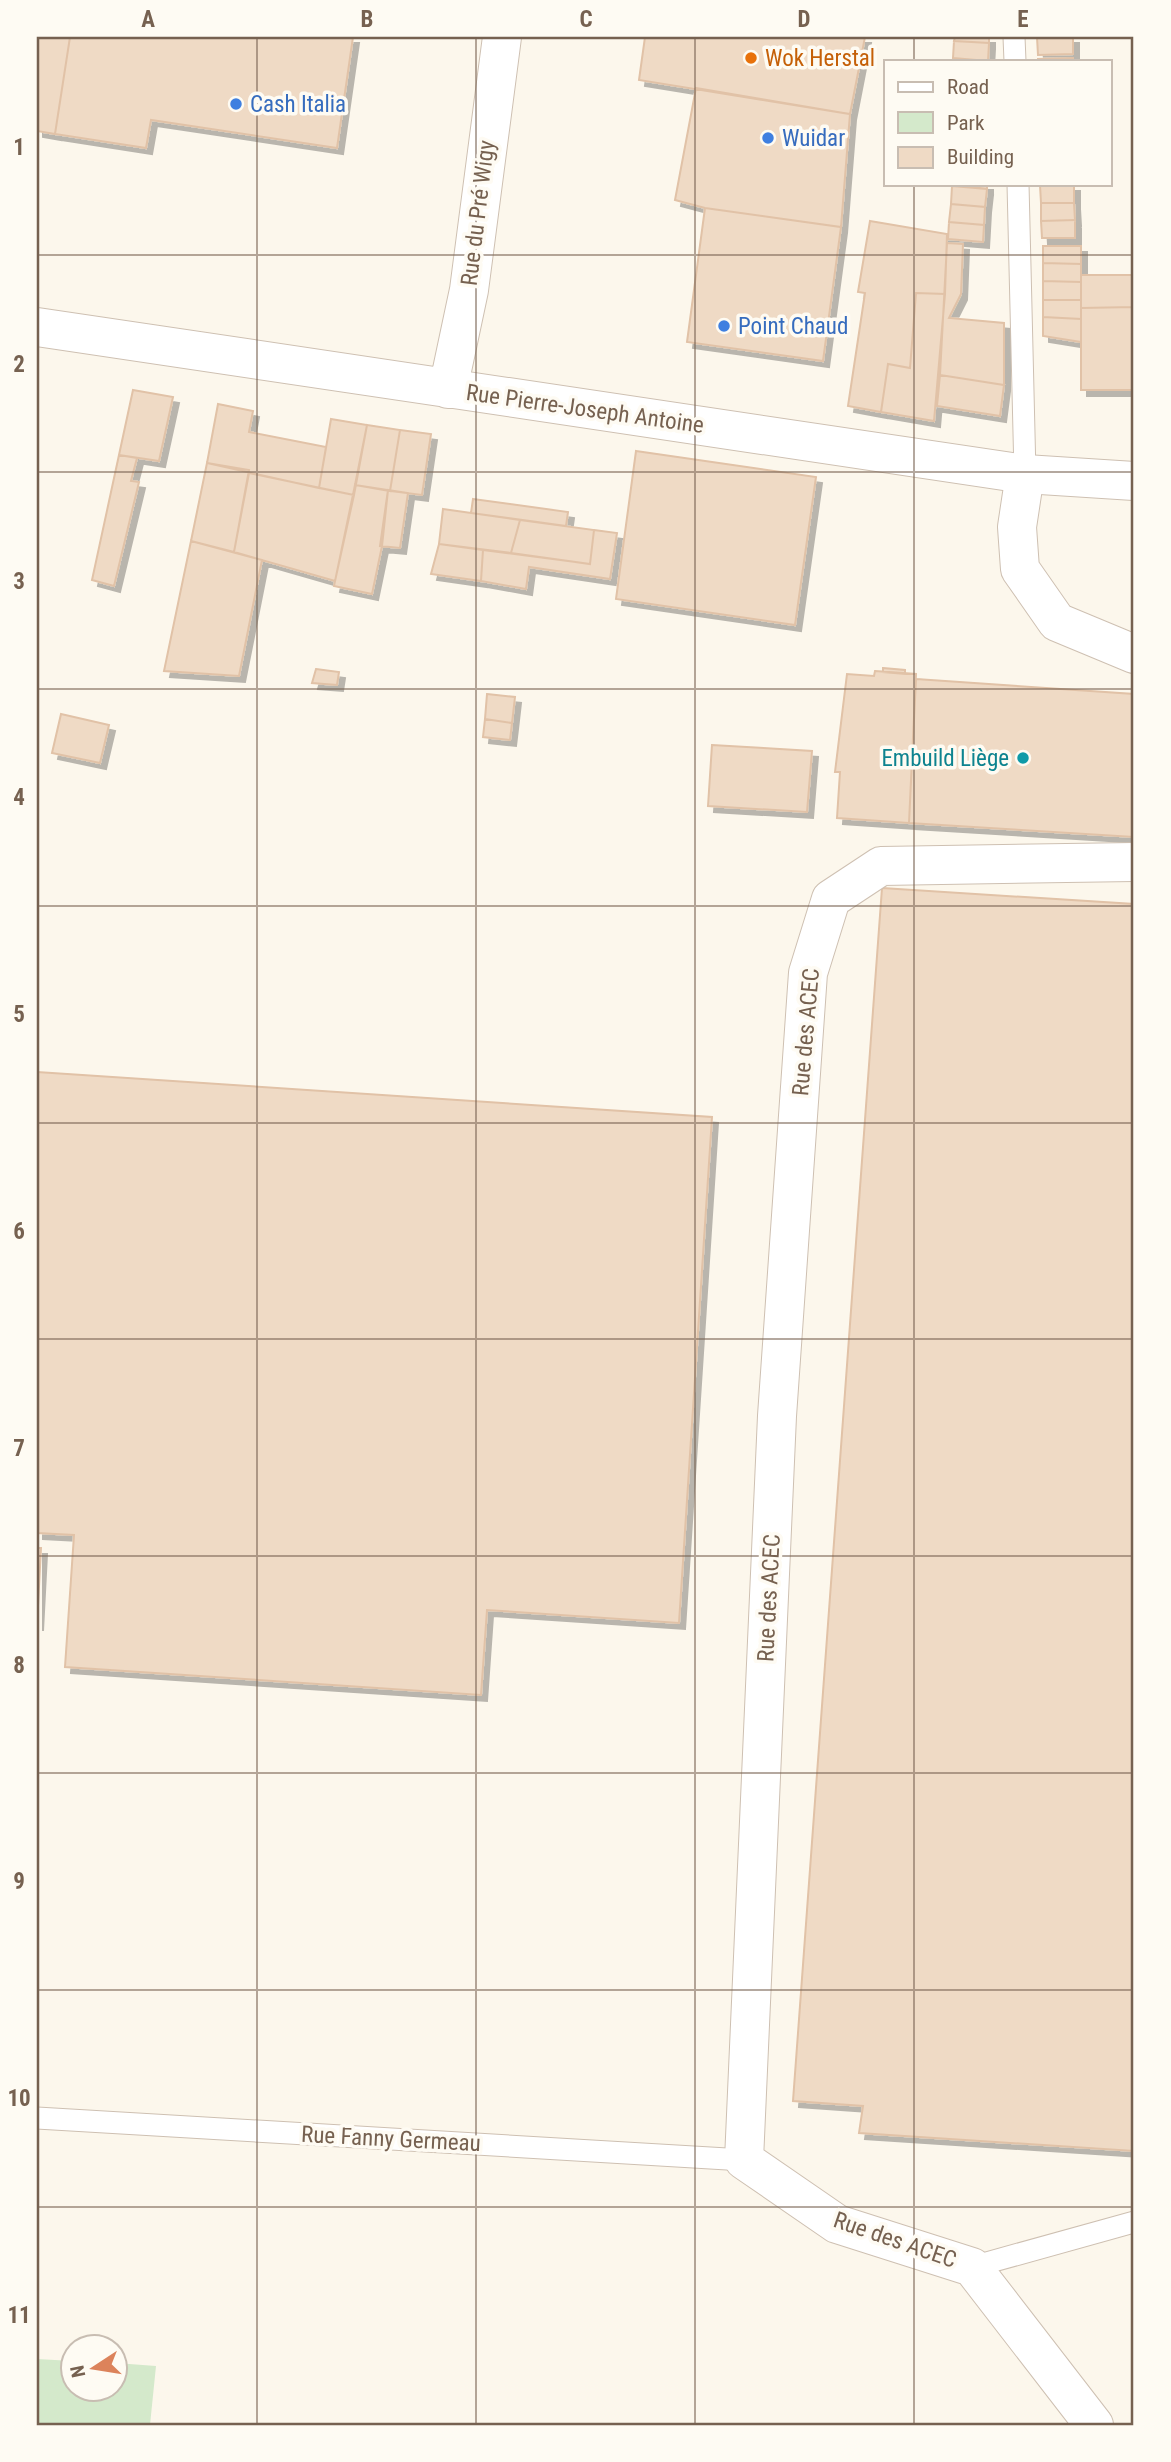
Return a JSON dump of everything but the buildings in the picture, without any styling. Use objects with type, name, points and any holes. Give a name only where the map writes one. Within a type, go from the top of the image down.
[{"type":"street","name":"Rue du Pré Wigy","points":[[448,389],[469,290],[502,37]]},
{"type":"street","name":"Rue Pierre-Joseph Antoine","points":[[37,327],[1025,474],[1134,481]]},
{"type":"street","points":[[1025,474],[1017,527],[1020,569],[1057,622],[1134,654]]},
{"type":"street","name":"Rue des ACEC","points":[[1094,2425],[972,2267],[837,2224],[744,2160],[777,1416],[808,973],[831,899],[881,866],[1134,862]]},
{"type":"lane","points":[[1014,37],[1015,60]]},
{"type":"lane","points":[[1018,186],[1025,474]]},
{"type":"lane","name":"Rue Fanny Germeau","points":[[37,2118],[744,2160]]},
{"type":"lane","points":[[972,2267],[1134,2222]]},
{"type":"green space","points":[[37,2359],[60,2360],[60,2402],[130,2402],[130,2364],[156,2366],[150,2425],[37,2425]]},
{"type":"place","name":"Wok Herstal","points":[[751,58]]},
{"type":"place","name":"Cash Italia","points":[[236,104]]},
{"type":"place","name":"Wuidar","points":[[768,138]]},
{"type":"place","name":"Point Chaud","points":[[724,326]]},
{"type":"place","name":"Embuild Liège","points":[[1023,758]]}]
